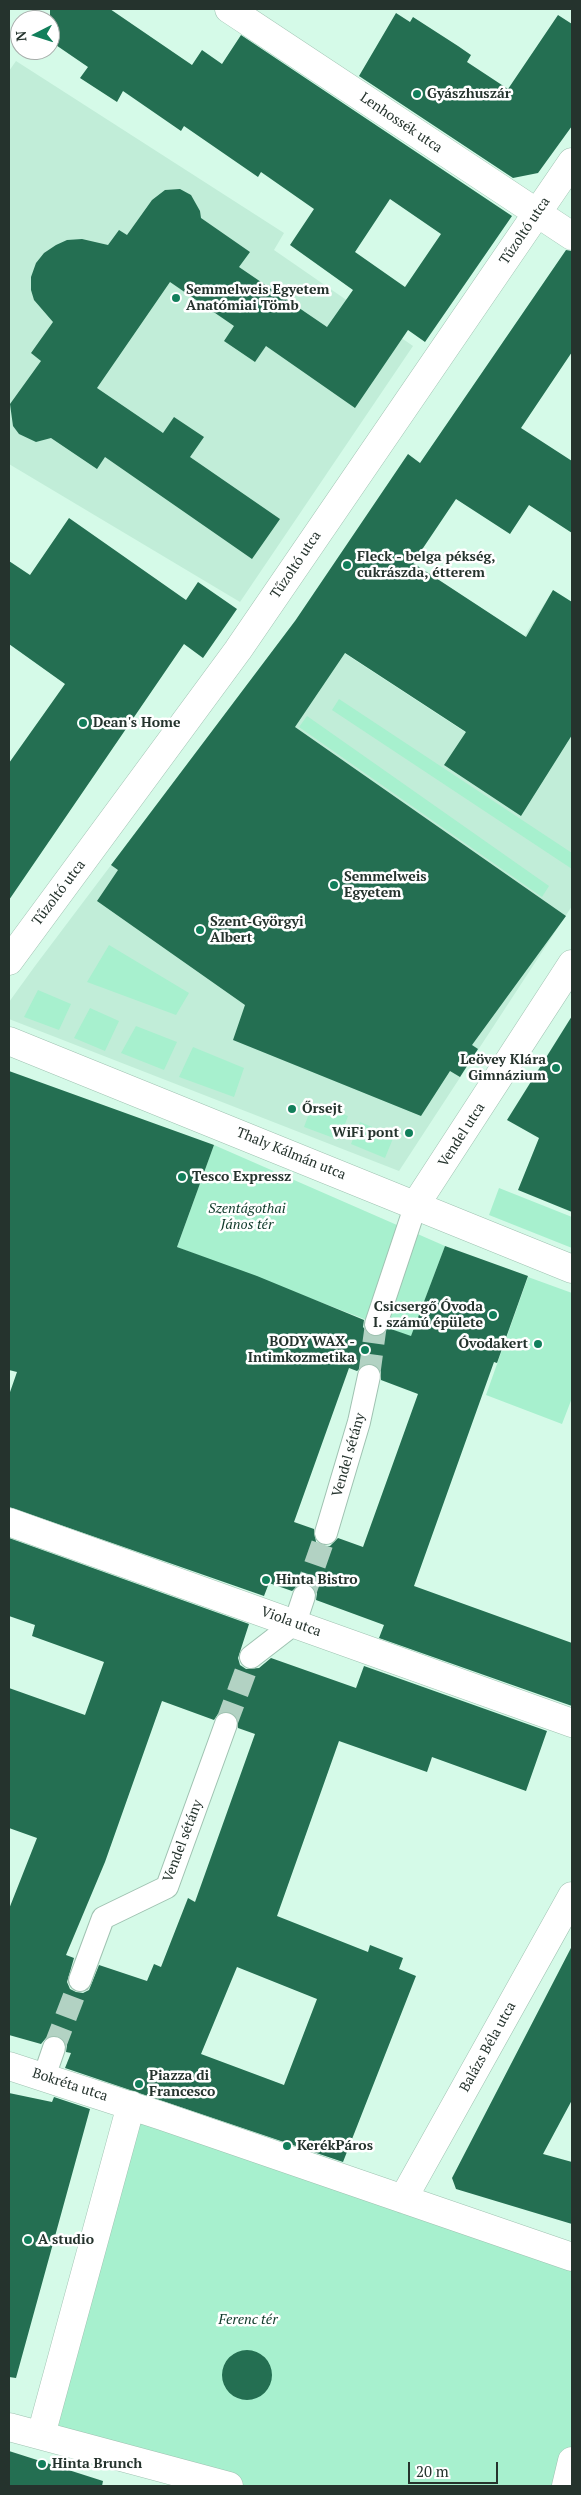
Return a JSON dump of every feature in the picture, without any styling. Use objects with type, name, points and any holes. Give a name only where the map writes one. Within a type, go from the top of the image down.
[{"type":"street","name":"Lenhossék utca","points":[[229,9],[572,236]]},
{"type":"street","name":"Tűzoltó utca","points":[[9,961],[238,650],[572,162]]},
{"type":"street","name":"Vendel utca","points":[[416,1204],[572,964]]},
{"type":"street","name":"Thaly Kálmán utca","points":[[9,1041],[416,1204],[572,1269]]},
{"type":"street","points":[[376,1324],[416,1204]]},
{"type":"street","name":"Vendel sétány","points":[[326,1533],[359,1422],[369,1376]]},
{"type":"street","name":"Viola utca","points":[[9,1522],[572,1723]]},
{"type":"street","points":[[251,1657],[295,1623],[304,1596]]},
{"type":"street","name":"Vendel sétány","points":[[80,1980],[103,1918],[167,1887],[226,1724]]},
{"type":"street","name":"Balázs Béla utca","points":[[403,2198],[572,1896]]},
{"type":"street","points":[[44,2077],[54,2048]]},
{"type":"street","name":"Bokréta utca","points":[[9,2066],[131,2105]]},
{"type":"street","points":[[41,2435],[131,2105],[572,2256]]},
{"type":"street","points":[[9,2426],[229,2486]]},
{"type":"street","points":[[566,2486],[572,2461]]},
{"type":"shaded area","name":"Semmelweis Egyetem Anatómiai Tömb","points":[[16,61],[284,233],[274,250],[413,346],[240,602],[9,464],[9,71]]},
{"type":"shaded area","name":"Semmelweis Egyetem","points":[[553,590],[572,602],[572,906],[399,1171],[9,1019],[9,1002],[295,621],[465,732]]},
{"type":"green space","points":[[339,699],[572,853],[572,869],[332,710]]},
{"type":"green space","points":[[307,716],[549,886],[542,897],[299,727]]},
{"type":"green space","points":[[109,945],[189,993],[176,1015],[87,982]]},
{"type":"green space","points":[[38,990],[71,1004],[59,1030],[24,1017]]},
{"type":"green space","points":[[90,1008],[119,1021],[105,1051],[74,1038]]},
{"type":"green space","points":[[136,1026],[177,1042],[164,1070],[121,1053]]},
{"type":"green space","points":[[193,1047],[244,1068],[234,1097],[179,1077]]},
{"type":"green space","points":[[313,1103],[348,1116],[339,1140],[304,1127]]},
{"type":"green space","points":[[360,1122],[394,1136],[385,1158],[351,1144]]},
{"type":"green space","name":"Szentágothai János tér","points":[[214,1145],[445,1246],[411,1337],[177,1247]]},
{"type":"green space","points":[[499,1188],[572,1217],[572,1248],[489,1215]]},
{"type":"green space","name":"Óvodakert","points":[[528,1277],[572,1293],[572,1398],[562,1424],[486,1395]]},
{"type":"green space","name":"Ferenc tér","points":[[131,2105],[572,2257],[572,2461],[566,2486],[229,2486],[41,2435]]},
{"type":"building","points":[[50,9],[110,9],[192,65],[202,50],[222,64],[241,35],[512,216],[425,342],[408,330],[355,408],[266,346],[255,362],[224,341],[234,326],[170,282],[97,388],[163,433],[174,417],[204,437],[190,457],[280,519],[252,559],[105,457],[97,469],[51,438],[36,442],[19,434],[13,426],[10,404],[41,361],[31,353],[53,322],[34,300],[31,290],[31,277],[36,263],[44,253],[67,240],[82,239],[108,245],[119,230],[127,235],[152,200],[165,190],[180,189],[191,195],[200,211],[201,218],[250,252],[239,267],[327,327],[353,290],[290,245],[314,209],[261,172],[258,177],[184,126],[181,131],[123,91],[117,102],[80,78],[88,67],[60,48],[60,10]],"holes":[[[390,199],[441,234],[405,287],[355,252]]]},
{"type":"building","points":[[396,13],[410,22],[413,17],[458,46],[471,55],[467,62],[508,89],[558,15],[572,24],[572,126],[538,173],[513,178],[359,76]]},
{"type":"building","name":"Semmelweis Egyetem","points":[[566,250],[572,251],[572,352],[521,428],[572,461],[572,533],[529,505],[510,534],[456,499],[413,563],[526,637],[553,590],[572,602],[572,735],[521,816],[444,765],[466,732],[345,653],[295,727],[566,916],[472,1045],[478,1049],[460,1077],[450,1071],[421,1116],[233,1040],[245,1005],[97,901],[118,870],[111,865],[295,621],[408,454],[420,463]]},
{"type":"building","name":"Dean's Home","points":[[69,518],[186,600],[198,582],[237,609],[203,658],[184,644],[9,900],[9,763],[65,684],[9,644],[9,561],[30,575]]},
{"type":"building","name":"Leövey Klára Gimnázium","points":[[572,1016],[572,1212],[518,1190],[539,1138],[507,1120]]},
{"type":"building","points":[[9,1071],[214,1145],[177,1247],[257,1276],[364,1320],[363,1327],[371,1336],[379,1337],[388,1328],[411,1336],[445,1246],[528,1276],[497,1363],[494,1362],[414,1586],[572,1643],[572,1706],[379,1638],[384,1625],[316,1600],[317,1593],[309,1584],[301,1583],[292,1591],[269,1583],[264,1596],[9,1507],[9,1395],[17,1372],[9,1370]],"holes":[[[371,1363],[377,1366],[381,1372],[381,1380],[418,1394],[363,1547],[338,1538],[330,1546],[323,1546],[316,1542],[314,1529],[294,1522],[349,1368],[357,1371],[365,1364]]]},
{"type":"building","points":[[9,1538],[249,1624],[238,1658],[240,1665],[246,1669],[259,1668],[271,1658],[356,1688],[364,1666],[547,1731],[526,1791],[432,1757],[427,1772],[339,1741],[277,1916],[368,1952],[370,1945],[403,1958],[399,1969],[416,1976],[343,2162],[65,2068],[71,2053],[66,2052],[67,2045],[59,2036],[52,2035],[41,2044],[9,2035],[9,1909],[37,1838],[9,1828],[9,1688],[85,1715],[104,1662],[32,1636],[35,1625],[9,1616]],"holes":[[[162,1701],[214,1720],[218,1714],[230,1712],[236,1716],[238,1728],[255,1734],[195,1902],[188,1898],[161,1967],[154,1964],[147,1981],[99,1965],[89,1990],[83,1993],[76,1992],[70,1989],[67,1982],[74,1958],[66,1955],[105,1862]],[[237,1967],[317,1999],[284,2085],[201,2054]]]},
{"type":"building","points":[[572,1946],[572,2100],[543,2154],[572,2162],[572,2224],[456,2189],[452,2178]]},
{"type":"building","points":[[9,2093],[52,2102],[54,2097],[90,2109],[16,2378],[9,2377]]},
{"type":"building","points":[[247,2350],[257,2352],[265,2357],[270,2365],[272,2375],[270,2385],[265,2393],[257,2398],[247,2400],[237,2398],[229,2393],[224,2385],[222,2375],[224,2365],[229,2357],[237,2352]]},
{"type":"building","points":[[9,2451],[103,2481],[102,2486],[9,2486]]},
{"type":"tunnel","points":[[369,1376],[376,1324]]},
{"type":"tunnel","points":[[304,1596],[326,1533]]},
{"type":"tunnel","points":[[226,1724],[251,1657]]},
{"type":"tunnel","points":[[54,2048],[80,1980]]},
{"type":"place","name":"Gyászhuszár","points":[[417,94]]},
{"type":"place","name":"Semmelweis Egyetem Anatómiai Tömb","points":[[176,298]]},
{"type":"place","name":"Fleck - belga pékség, cukrászda, étterem","points":[[347,565]]},
{"type":"place","name":"Dean's Home","points":[[83,723]]},
{"type":"place","name":"Semmelweis Egyetem","points":[[334,885]]},
{"type":"place","name":"Szent-Györgyi Albert","points":[[200,930]]},
{"type":"place","name":"Leövey Klára Gimnázium","points":[[556,1068]]},
{"type":"place","name":"Őrsejt","points":[[292,1109]]},
{"type":"place","name":"WiFi pont","points":[[409,1133]]},
{"type":"place","name":"Tesco Expressz","points":[[182,1177]]},
{"type":"place","name":"Csicsergő Óvoda I. számú épülete","points":[[493,1315]]},
{"type":"place","name":"Óvodakert","points":[[538,1344]]},
{"type":"place","name":"BODY WAX - Intimkozmetika","points":[[365,1350]]},
{"type":"place","name":"Hinta Bistro","points":[[266,1580]]},
{"type":"place","name":"Piazza di Francesco","points":[[139,2084]]},
{"type":"place","name":"KerékPáros","points":[[287,2146]]},
{"type":"place","name":"A studio","points":[[28,2240]]},
{"type":"place","name":"Hinta Brunch","points":[[42,2464]]}]
